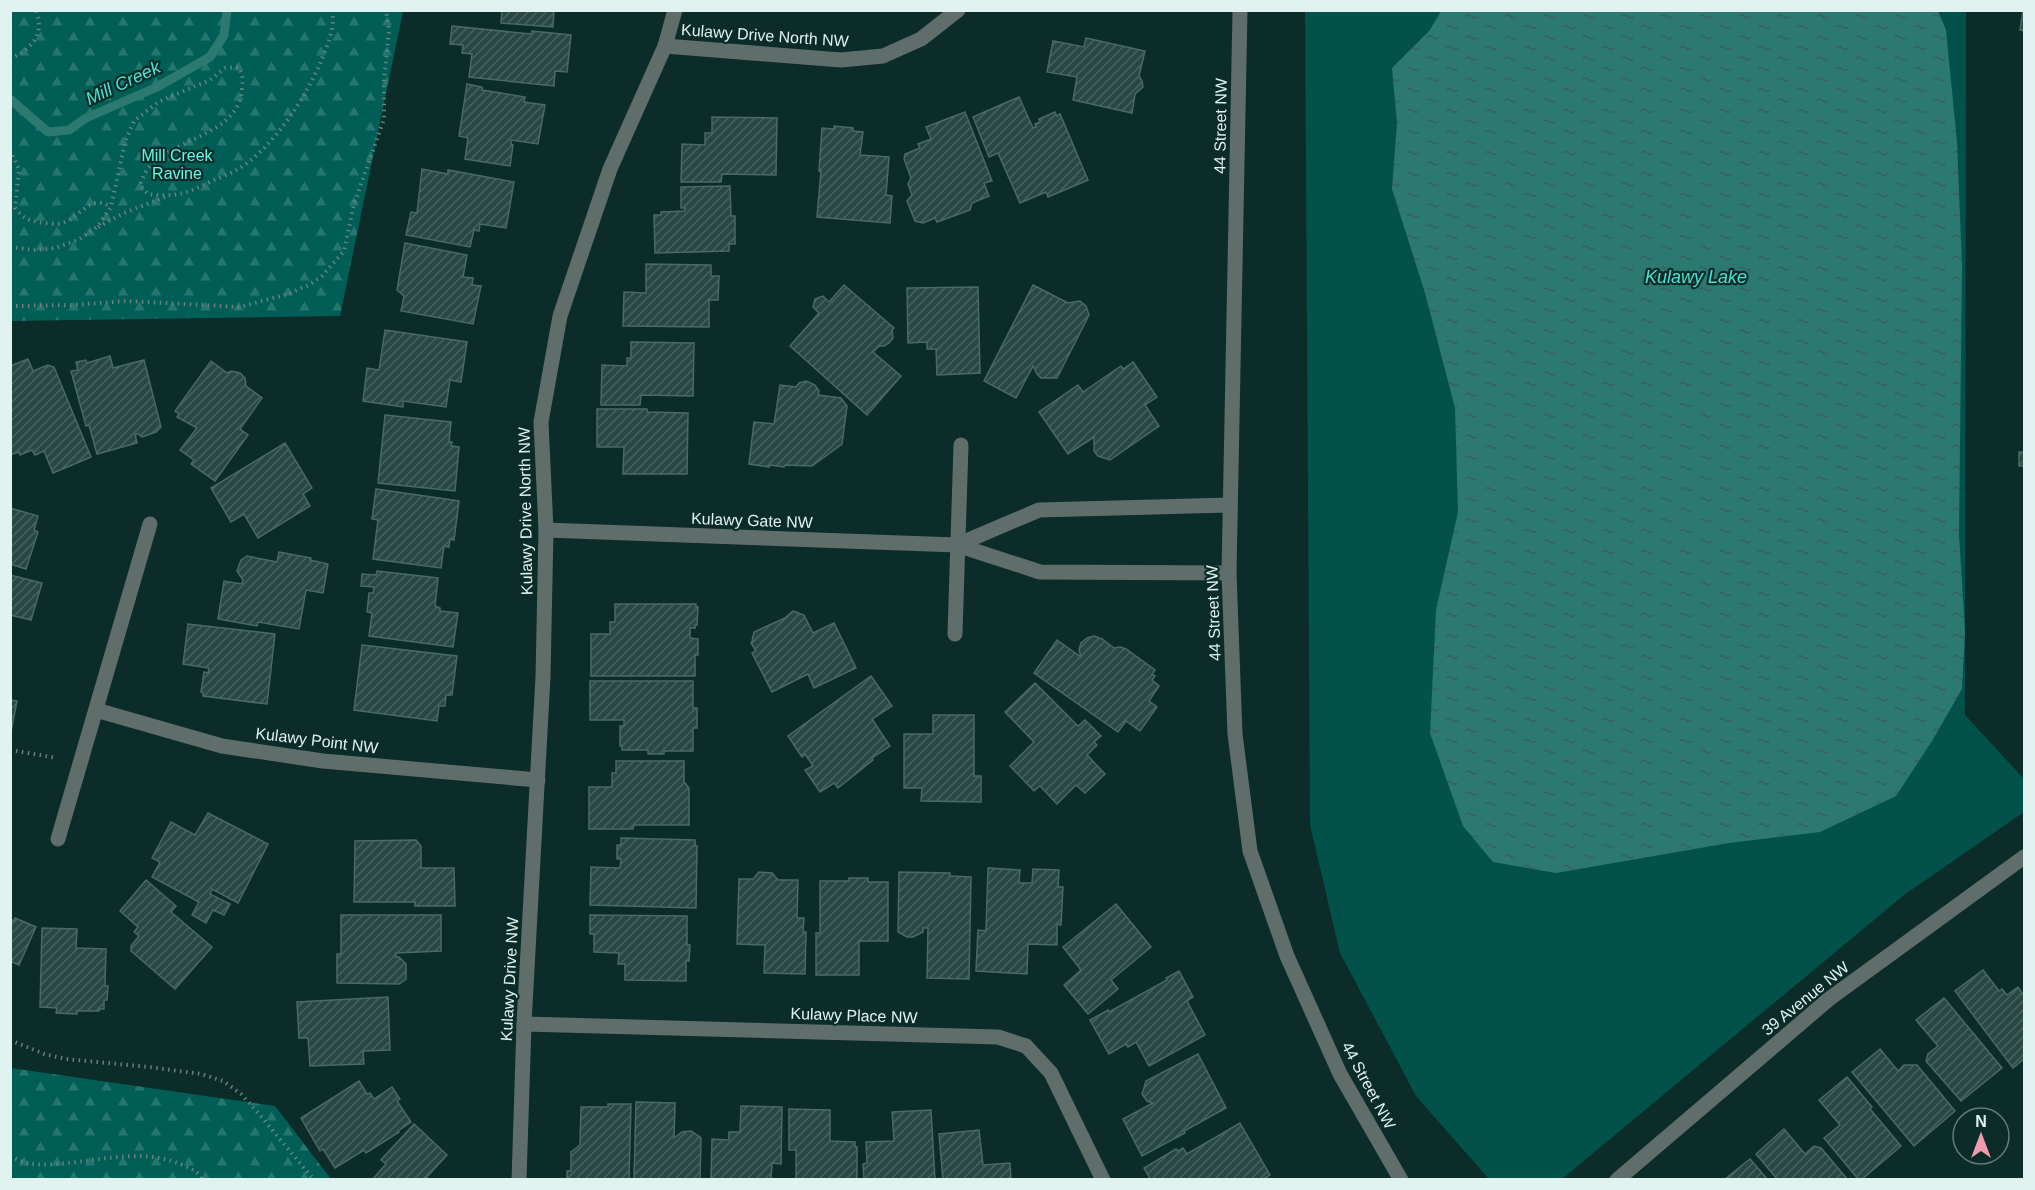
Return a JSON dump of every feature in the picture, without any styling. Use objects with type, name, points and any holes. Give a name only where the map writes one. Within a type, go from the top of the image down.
[{"type":"street","name":"Kulawy Drive North NW","points":[[538,780],[546,530],[541,422],[560,316],[610,169],[664,46],[675,10]]},
{"type":"street","name":"Kulawy Drive North NW","points":[[664,46],[841,60],[883,56],[921,39],[958,10]]},
{"type":"street","name":"44 Street NW","points":[[1240,10],[1229,573],[1235,734],[1250,851],[1287,956],[1340,1074],[1401,1179]]},
{"type":"street","points":[[955,634],[961,445]]},
{"type":"street","name":"Kulawy Gate NW","points":[[957,545],[1039,510],[1230,505]]},
{"type":"street","points":[[58,839],[150,524]]},
{"type":"street","name":"Kulawy Gate NW","points":[[546,530],[957,545],[1040,572],[1229,573]]},
{"type":"street","name":"Kulawy Point NW","points":[[96,710],[222,746],[323,761],[538,780]]},
{"type":"street","name":"Kulawy Drive NW","points":[[519,1179],[524,1024],[538,780]]},
{"type":"street","name":"39 Avenue NW","points":[[1617,1179],[1829,999],[2025,856]]},
{"type":"street","name":"Kulawy Place NW","points":[[524,1024],[998,1037],[1026,1046],[1051,1073],[1103,1179]]},
{"type":"path","points":[[10,59],[29,49],[37,39],[39,27],[36,10]]},
{"type":"path","points":[[10,248],[33,250],[55,248],[78,240],[97,227],[143,205],[193,190],[237,170],[267,147],[311,83],[329,42],[332,10]]},
{"type":"path","points":[[10,306],[126,301],[240,307],[288,294],[309,285],[322,276],[344,251],[354,204],[384,119],[384,87],[389,31],[386,10]]},
{"type":"path","points":[[97,227],[111,207],[125,142],[134,121],[158,102],[210,80],[225,68],[238,67],[243,75],[242,95],[234,111],[214,129],[154,162],[143,176],[140,184],[148,194],[166,197]]},
{"type":"path","points":[[10,150],[19,168],[15,208],[24,219],[47,224],[62,223],[91,203],[104,202],[111,207]]},
{"type":"path","points":[[10,750],[81,762]]},
{"type":"path","points":[[10,1040],[44,1054],[66,1059],[201,1074],[223,1082],[241,1094],[314,1179]]},
{"type":"path","points":[[10,1156],[29,1164],[64,1164],[120,1156],[148,1156],[177,1162],[198,1172],[202,1179]]},
{"type":"green space","name":"Mill Creek Ravine","points":[[10,11],[403,11],[340,316],[11,321]]},
{"type":"green space","points":[[11,1068],[275,1106],[331,1179],[11,1179]]},
{"type":"shaded area","name":"Kulawy Lake","points":[[1305,11],[1966,11],[1965,715],[2024,779],[2024,812],[1904,895],[1562,1179],[1489,1179],[1416,1096],[1340,953],[1310,825]]},
{"type":"water","name":"Kulawy Lake","points":[[1441,11],[1938,11],[1946,30],[1957,142],[1962,265],[1959,534],[1965,632],[1962,689],[1896,796],[1820,832],[1729,843],[1556,873],[1493,862],[1463,826],[1430,733],[1436,610],[1458,512],[1455,408],[1425,293],[1392,189],[1397,123],[1392,68],[1430,30]]},
{"type":"building","points":[[502,10],[554,10],[553,27],[501,23]]},
{"type":"building","points":[[2024,10],[2024,31],[2020,30]]},
{"type":"building","points":[[452,26],[531,34],[532,31],[571,35],[567,72],[555,71],[554,86],[469,77],[472,54],[462,53],[463,45],[450,44]]},
{"type":"building","points":[[1086,38],[1145,51],[1139,76],[1143,87],[1135,94],[1132,113],[1073,100],[1077,77],[1047,72],[1053,41],[1084,47]]},
{"type":"building","points":[[467,84],[482,87],[482,90],[525,97],[524,102],[545,105],[538,144],[511,140],[513,145],[510,166],[465,159],[468,138],[459,136]]},
{"type":"building","points":[[1019,97],[1033,128],[1040,122],[1039,119],[1055,112],[1057,116],[1060,114],[1088,180],[1048,197],[1046,192],[1020,203],[998,153],[989,157],[973,117]]},
{"type":"building","points":[[965,112],[992,181],[984,183],[989,196],[972,203],[970,210],[937,222],[935,218],[923,223],[915,221],[907,201],[912,195],[908,184],[911,178],[904,159],[905,154],[920,148],[918,144],[931,139],[926,127]]},
{"type":"building","points":[[712,117],[777,118],[776,175],[722,174],[721,182],[681,182],[682,144],[705,145],[705,133],[712,133]]},
{"type":"building","points":[[834,126],[853,128],[853,131],[863,132],[860,155],[889,157],[886,195],[892,196],[890,223],[817,217],[822,128],[834,129]]},
{"type":"building","points":[[422,169],[448,174],[448,170],[514,182],[506,228],[480,224],[479,231],[474,230],[470,247],[406,235],[411,212],[417,213]]},
{"type":"building","points":[[730,186],[731,216],[735,216],[735,244],[729,244],[729,251],[655,253],[654,215],[661,215],[661,212],[685,211],[685,208],[681,208],[681,187]]},
{"type":"building","points":[[405,243],[467,255],[463,277],[473,278],[472,285],[481,286],[473,324],[401,311],[404,296],[397,290]]},
{"type":"building","points":[[646,264],[711,265],[711,276],[719,276],[718,300],[709,300],[709,327],[623,326],[624,292],[646,293]]},
{"type":"building","points":[[844,285],[894,328],[893,338],[889,343],[879,346],[873,352],[901,376],[867,415],[790,346],[819,313],[813,307],[815,299],[823,296],[829,302]]},
{"type":"building","points":[[1033,285],[1068,303],[1080,301],[1086,306],[1089,315],[1057,378],[1041,378],[1033,366],[1016,398],[984,381]]},
{"type":"building","points":[[978,287],[980,373],[937,375],[936,349],[927,349],[927,342],[908,343],[907,288]]},
{"type":"building","points":[[385,330],[467,342],[461,382],[450,380],[446,407],[403,401],[403,407],[363,401],[367,368],[379,370]]},
{"type":"building","points":[[631,342],[694,343],[693,396],[641,395],[640,405],[601,405],[602,365],[627,366],[627,358],[631,358]]},
{"type":"building","points":[[110,356],[113,368],[144,360],[161,427],[156,432],[142,437],[135,434],[137,443],[97,454],[89,425],[86,426],[71,371],[78,370],[76,362],[86,360],[87,363]]},
{"type":"building","points":[[28,359],[33,371],[48,365],[54,367],[91,457],[53,473],[44,451],[35,455],[32,450],[20,455],[19,452],[10,455],[10,366]]},
{"type":"building","points":[[211,361],[227,373],[231,371],[240,373],[245,378],[246,386],[262,398],[240,429],[248,435],[215,481],[191,464],[194,460],[180,450],[197,428],[177,417],[179,414],[175,411]]},
{"type":"building","points":[[1133,362],[1157,397],[1145,405],[1159,426],[1110,460],[1098,456],[1094,451],[1094,437],[1068,454],[1039,412],[1078,385],[1083,392],[1121,366],[1123,369]]},
{"type":"building","points":[[806,381],[815,385],[819,391],[818,395],[841,398],[847,406],[842,444],[812,466],[770,465],[769,467],[749,464],[754,422],[774,424],[780,385],[796,387],[799,383]]},
{"type":"building","points":[[597,409],[647,409],[647,412],[688,413],[687,474],[623,474],[624,447],[597,447]]},
{"type":"building","points":[[385,415],[451,422],[449,442],[452,442],[451,446],[459,447],[455,491],[378,483]]},
{"type":"building","points":[[285,443],[312,488],[303,494],[310,506],[258,538],[244,514],[231,522],[211,488]]},
{"type":"building","points":[[2019,452],[2024,452],[2024,466],[2019,466]]},
{"type":"building","points":[[376,489],[459,501],[454,540],[450,539],[449,547],[444,546],[441,568],[373,559],[378,520],[372,519]]},
{"type":"building","points":[[10,508],[38,516],[34,530],[38,532],[26,569],[10,564]]},
{"type":"building","points":[[279,552],[328,564],[323,593],[306,590],[299,629],[258,622],[257,626],[218,619],[224,581],[242,584],[243,580],[237,571],[241,560],[247,556],[277,562]]},
{"type":"building","points":[[377,571],[438,578],[435,606],[440,608],[440,611],[458,613],[453,647],[369,636],[372,613],[367,612],[369,593],[373,593],[374,587],[361,586],[362,574],[376,575]]},
{"type":"building","points":[[10,575],[42,583],[31,620],[10,615]]},
{"type":"building","points":[[615,604],[696,604],[698,607],[697,625],[695,628],[690,628],[690,638],[698,639],[695,676],[591,676],[591,634],[610,634],[610,622],[615,622]]},
{"type":"building","points":[[793,611],[804,615],[813,633],[834,623],[856,668],[814,688],[808,674],[772,692],[752,653],[756,651],[751,643],[754,641],[752,641],[754,632],[785,618]]},
{"type":"building","points":[[188,624],[275,634],[267,704],[203,696],[201,692],[204,672],[208,673],[209,668],[183,664]]},
{"type":"building","points":[[1094,636],[1114,648],[1126,649],[1155,670],[1152,680],[1159,686],[1149,701],[1157,707],[1140,731],[1126,721],[1118,732],[1034,673],[1057,640],[1081,657],[1079,650],[1081,643]]},
{"type":"building","points":[[362,645],[457,656],[452,695],[446,695],[445,706],[439,706],[437,721],[354,710]]},
{"type":"building","points":[[871,676],[892,706],[872,719],[890,746],[872,758],[873,760],[838,788],[834,783],[820,792],[805,770],[813,766],[805,754],[802,757],[788,736]]},
{"type":"building","points":[[590,681],[693,681],[693,708],[697,708],[697,728],[693,728],[693,751],[664,751],[664,754],[648,754],[648,750],[622,750],[620,726],[624,726],[624,720],[590,720]]},
{"type":"building","points":[[1035,683],[1078,726],[1085,720],[1101,736],[1094,742],[1097,745],[1087,755],[1105,774],[1085,793],[1076,785],[1057,804],[1040,786],[1034,791],[1010,766],[1034,742],[1005,712]]},
{"type":"building","points":[[10,700],[17,701],[10,737]]},
{"type":"building","points":[[933,715],[974,715],[974,776],[981,776],[981,802],[921,801],[922,788],[904,788],[904,734],[933,734]]},
{"type":"building","points":[[616,761],[684,761],[684,782],[689,788],[689,825],[634,825],[633,829],[589,829],[589,787],[612,787],[612,773],[616,773]]},
{"type":"building","points":[[208,813],[268,844],[238,903],[212,889],[210,894],[230,904],[224,915],[213,910],[206,923],[192,915],[199,902],[152,877],[160,862],[152,858],[171,822],[195,835]]},
{"type":"building","points":[[621,838],[695,840],[695,846],[697,846],[696,908],[590,905],[591,867],[620,868],[621,859],[617,859],[617,845],[621,845]]},
{"type":"building","points":[[416,840],[421,846],[421,868],[454,868],[455,906],[415,906],[415,902],[354,902],[355,841]]},
{"type":"building","points":[[988,868],[1020,870],[1019,883],[1032,883],[1033,869],[1059,870],[1058,887],[1063,887],[1061,925],[1057,924],[1057,945],[1028,944],[1027,974],[976,971],[978,930],[986,931]]},
{"type":"building","points":[[759,872],[772,873],[778,880],[798,880],[797,918],[804,918],[803,932],[806,932],[805,974],[764,973],[765,945],[737,944],[739,879],[753,879]]},
{"type":"building","points":[[899,872],[950,873],[950,876],[971,877],[969,979],[927,978],[928,928],[923,928],[923,932],[913,937],[907,937],[898,932]]},
{"type":"building","points":[[849,878],[868,878],[868,882],[888,882],[888,941],[859,941],[859,975],[816,975],[816,933],[820,933],[820,881],[849,881]]},
{"type":"building","points":[[146,880],[176,906],[171,912],[212,947],[175,989],[131,951],[131,946],[139,936],[134,932],[138,927],[120,911]]},
{"type":"building","points":[[1116,904],[1151,947],[1111,980],[1118,989],[1088,1014],[1064,985],[1081,970],[1063,947]]},
{"type":"building","points":[[341,915],[441,915],[441,951],[396,953],[396,957],[406,964],[406,979],[399,984],[337,983],[337,954],[341,954]]},
{"type":"building","points":[[590,915],[687,916],[687,945],[690,945],[689,961],[686,961],[686,981],[625,980],[625,964],[618,964],[619,953],[594,952],[594,934],[590,934]]},
{"type":"building","points":[[15,918],[36,927],[19,965],[10,961],[10,919],[14,921]]},
{"type":"building","points":[[42,928],[77,929],[76,948],[106,949],[105,986],[108,986],[104,1009],[77,1011],[77,1014],[56,1013],[57,1008],[40,1007]]},
{"type":"building","points":[[1983,970],[1999,991],[2002,989],[2007,995],[2018,987],[2024,996],[2024,1059],[2013,1068],[1955,991]]},
{"type":"building","points":[[1179,971],[1193,997],[1187,1001],[1205,1035],[1149,1066],[1136,1042],[1128,1047],[1126,1044],[1109,1054],[1090,1020],[1108,1010],[1109,1012]]},
{"type":"building","points":[[388,997],[390,1050],[363,1051],[364,1064],[310,1066],[308,1038],[299,1038],[297,1002]]},
{"type":"building","points":[[1944,998],[2002,1068],[1961,1101],[1926,1061],[1928,1054],[1938,1046],[1916,1020]]},
{"type":"building","points":[[1880,1049],[1898,1071],[1904,1065],[1917,1065],[1951,1106],[1951,1114],[1914,1146],[1852,1072]]},
{"type":"building","points":[[1198,1054],[1226,1108],[1142,1156],[1123,1119],[1153,1103],[1147,1101],[1142,1094],[1146,1081]]},
{"type":"building","points":[[1847,1077],[1901,1146],[1861,1180],[1824,1138],[1840,1125],[1819,1100]]},
{"type":"building","points":[[359,1081],[367,1094],[370,1093],[374,1099],[392,1087],[400,1099],[397,1101],[411,1122],[366,1153],[364,1150],[335,1168],[323,1149],[320,1151],[301,1118]]},
{"type":"building","points":[[636,1102],[675,1103],[674,1138],[682,1132],[691,1131],[701,1138],[700,1180],[634,1180]]},
{"type":"building","points":[[608,1104],[631,1104],[629,1180],[567,1180],[567,1171],[571,1171],[571,1152],[580,1145],[581,1107],[608,1107]]},
{"type":"building","points":[[741,1106],[782,1107],[781,1164],[772,1163],[771,1180],[711,1180],[712,1139],[729,1140],[729,1132],[740,1132]]},
{"type":"building","points":[[789,1109],[830,1110],[830,1141],[855,1142],[855,1147],[857,1147],[857,1180],[796,1180],[796,1150],[789,1150]]},
{"type":"building","points":[[931,1110],[935,1180],[864,1180],[863,1164],[867,1163],[866,1142],[894,1141],[892,1112]]},
{"type":"building","points":[[1240,1123],[1270,1175],[1262,1180],[1151,1180],[1144,1168],[1176,1149],[1178,1151],[1183,1148],[1187,1154]]},
{"type":"building","points":[[414,1124],[447,1155],[424,1180],[372,1180],[386,1164],[381,1160]]},
{"type":"building","points":[[1784,1129],[1805,1154],[1814,1146],[1821,1148],[1848,1180],[1778,1180],[1756,1154]]},
{"type":"building","points":[[979,1130],[983,1165],[1010,1163],[1011,1180],[943,1180],[939,1134]]},
{"type":"building","points":[[1750,1159],[1768,1180],[1725,1179]]},
{"type":"waterway","name":"Mill Creek","points":[[10,99],[48,132],[69,130],[86,118],[157,87],[210,57],[224,35],[227,10]]}]
